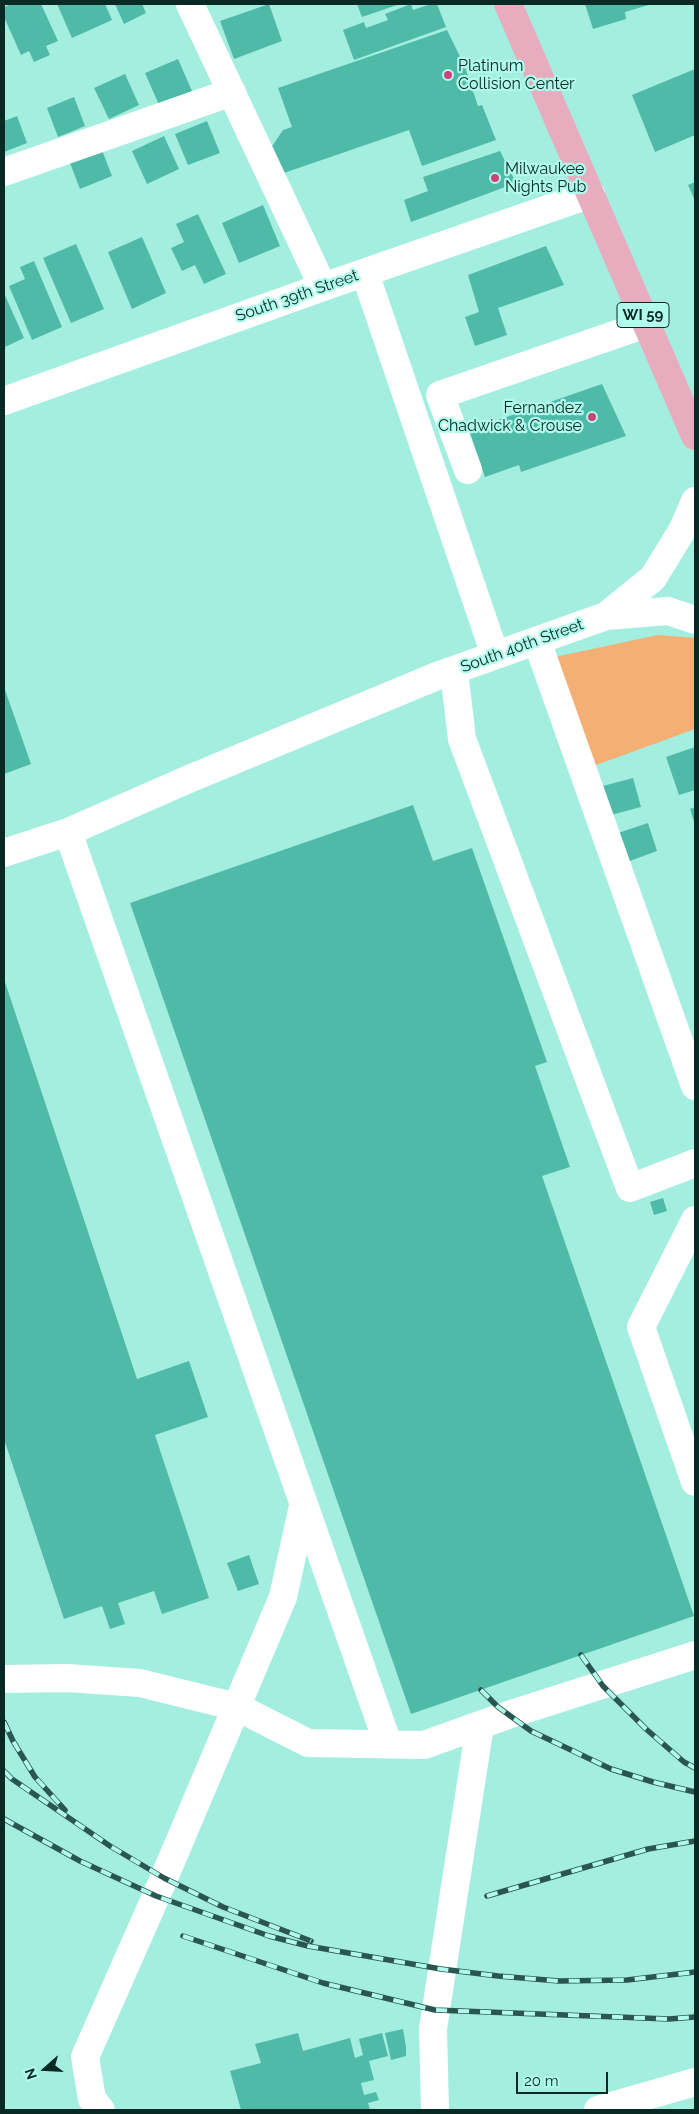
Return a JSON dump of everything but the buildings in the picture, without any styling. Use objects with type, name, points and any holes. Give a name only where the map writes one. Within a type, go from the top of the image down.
[{"type":"main road","name":"WI 59","points":[[508,4],[695,436]]},
{"type":"street","points":[[190,4],[323,287]]},
{"type":"street","points":[[4,172],[232,92]]},
{"type":"street","name":"South 39th Street","points":[[4,401],[591,194]]},
{"type":"street","points":[[365,273],[495,655]]},
{"type":"street","points":[[468,470],[440,395],[646,324]]},
{"type":"street","name":"South 40th Street","points":[[606,616],[653,578],[683,529],[695,501]]},
{"type":"street","name":"South 40th Street","points":[[4,852],[68,832],[189,779],[445,673],[606,616],[668,611],[695,620]]},
{"type":"street","points":[[537,641],[695,1086]]},
{"type":"street","points":[[445,673],[462,739],[630,1188],[695,1163]]},
{"type":"street","points":[[68,832],[388,1744]]},
{"type":"street","points":[[695,1220],[641,1327],[695,1482]]},
{"type":"street","points":[[92,2107],[85,2057],[164,1878],[283,1597],[304,1505]]},
{"type":"street","points":[[4,1680],[67,1678],[140,1683],[237,1707],[308,1743],[424,1745],[695,1655]]},
{"type":"street","points":[[435,2110],[433,2029],[480,1725]]},
{"type":"street","points":[[598,2110],[695,2082]]},
{"type":"shaded area","points":[[658,635],[695,638],[695,729],[588,768],[550,658]]},
{"type":"railway","points":[[581,1655],[603,1686],[646,1729],[684,1762],[695,1768]]},
{"type":"railway","points":[[481,1690],[498,1707],[531,1731],[611,1769],[695,1792]]},
{"type":"railway","points":[[4,1722],[35,1777],[65,1810]]},
{"type":"railway","points":[[4,1771],[12,1779],[110,1846],[164,1878],[223,1907],[311,1941]]},
{"type":"railway","points":[[4,1819],[80,1861],[156,1896],[269,1936],[308,1946],[441,1969],[559,1981],[627,1980],[695,1972]]},
{"type":"railway","points":[[487,1896],[648,1849],[695,1841]]},
{"type":"railway","points":[[183,1936],[323,1983],[435,2010],[669,2019],[695,2017]]},
{"type":"place","name":"Platinum Collision Center","points":[[448,75]]},
{"type":"place","name":"Milwaukee Nights Pub","points":[[495,178]]},
{"type":"place","name":"Fernandez Chadwick & Crouse","points":[[592,417]]}]
